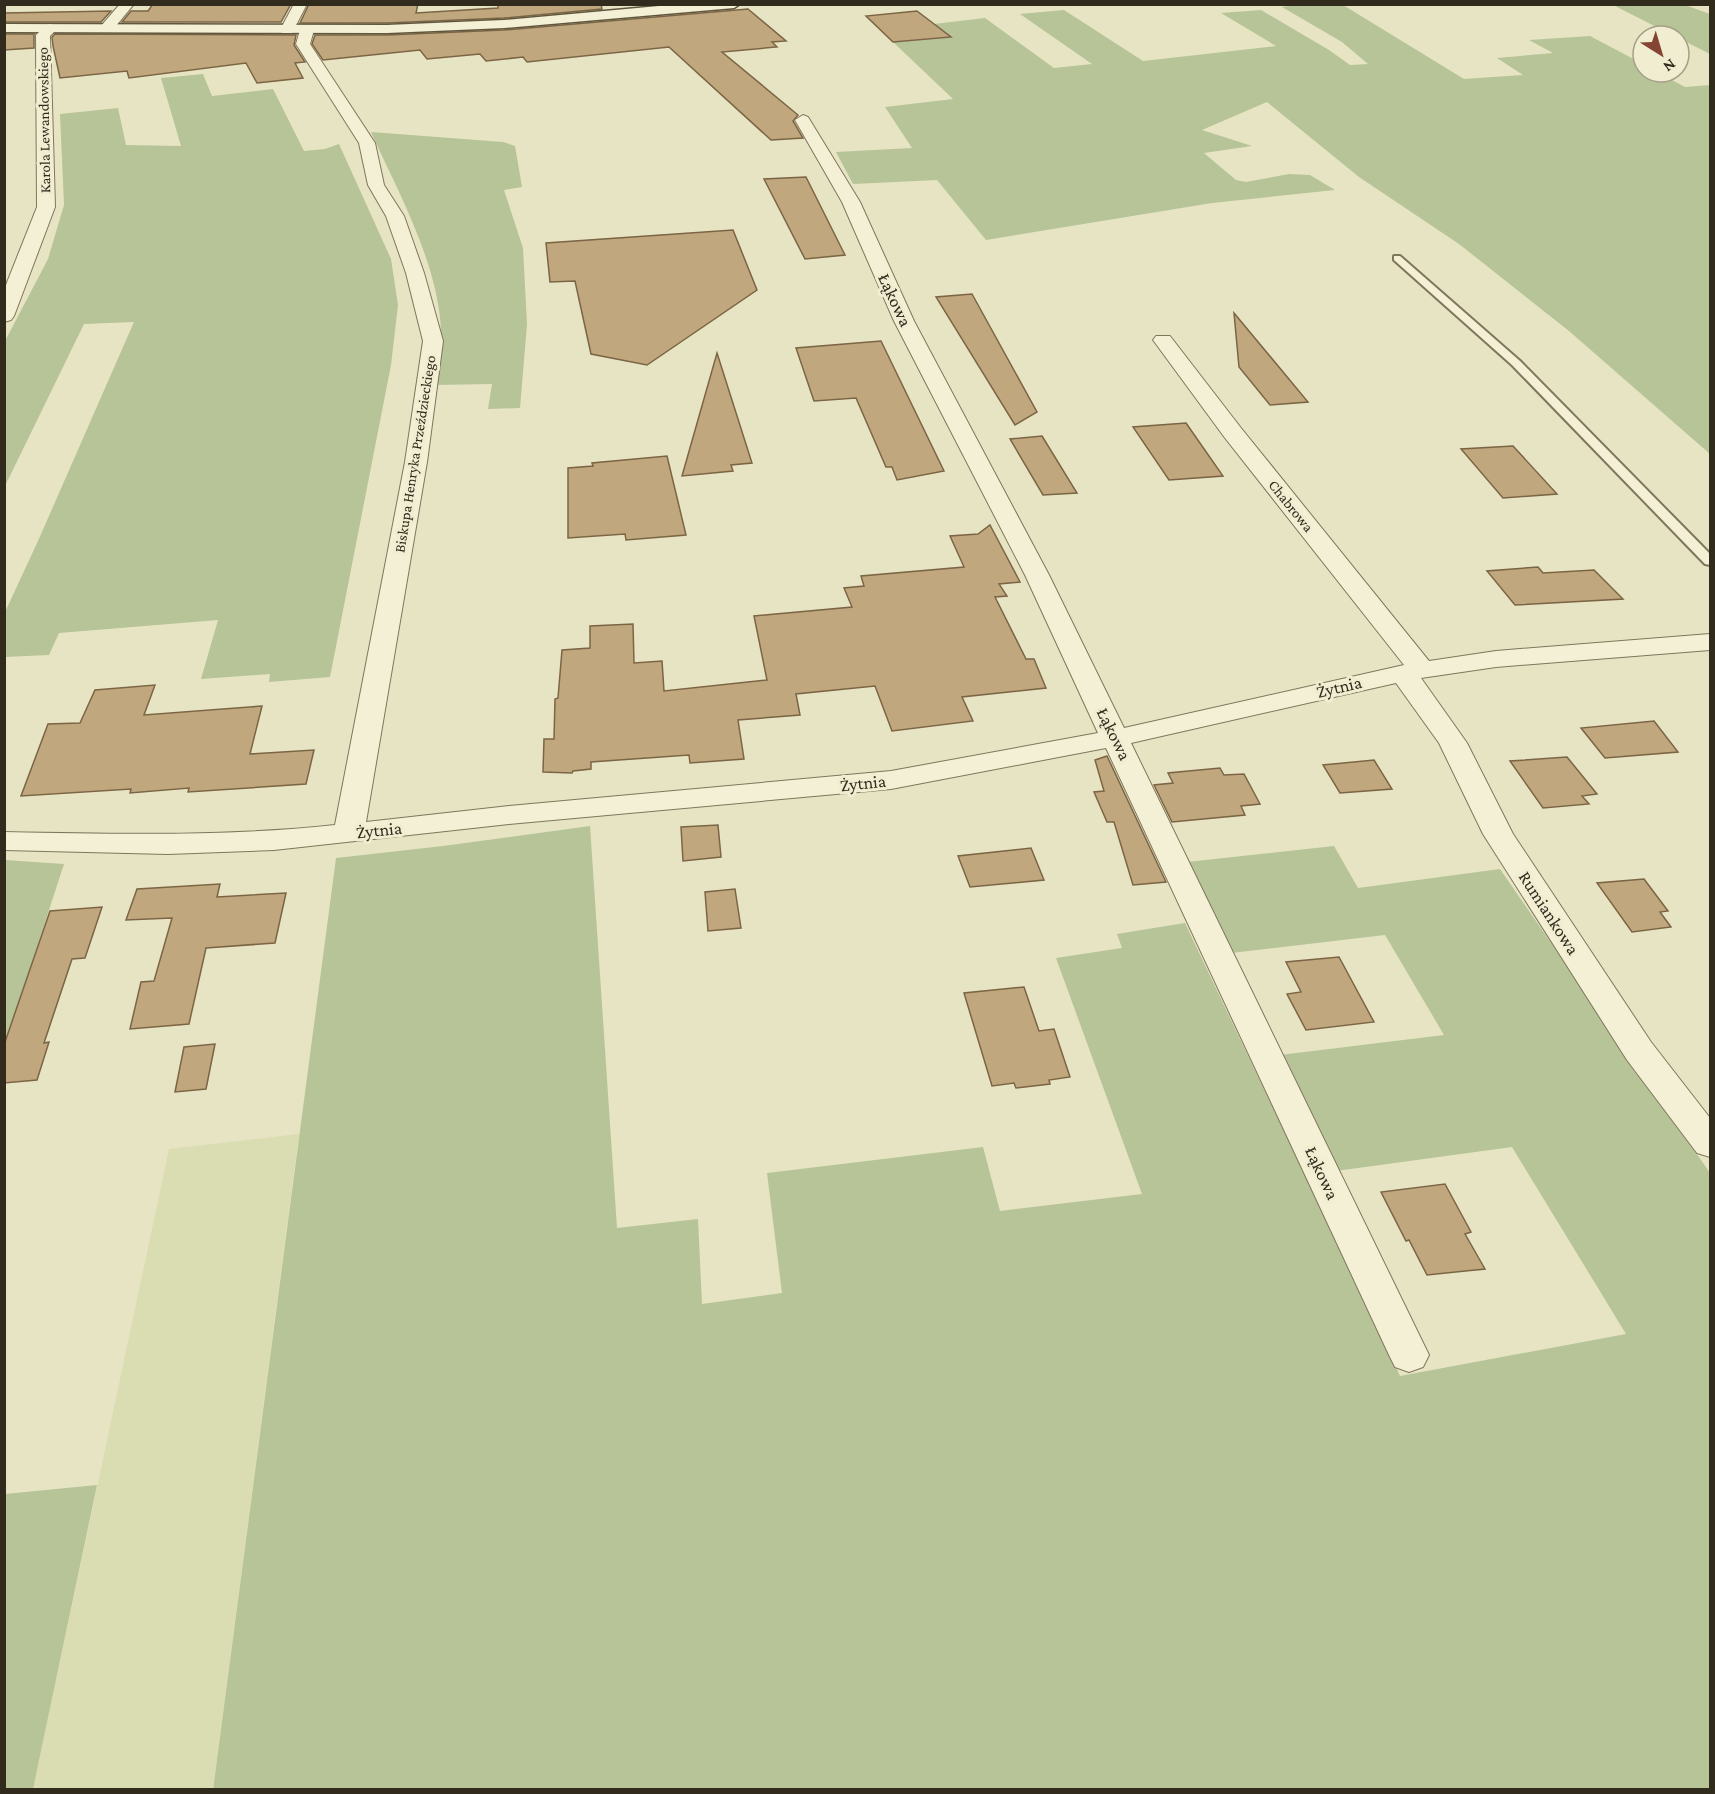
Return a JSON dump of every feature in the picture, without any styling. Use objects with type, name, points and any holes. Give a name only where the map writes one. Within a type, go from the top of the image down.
[{"type":"street","points":[[106,29],[128,4]]},
{"type":"street","points":[[297,30],[302,4]]},
{"type":"street","points":[[4,28],[297,30],[495,25],[734,4]]},
{"type":"street","name":"Karola Lewandowskiego","points":[[4,316],[46,207],[43,35],[51,28]]},
{"type":"street","name":"Biskupa Henryka Przeździeckiego","points":[[297,30],[303,44],[367,143],[376,185],[395,216],[415,273],[433,341],[416,462],[349,833]]},
{"type":"street","name":"Łąkowa","points":[[803,120],[850,202],[904,321],[1038,575],[1409,1355]]},
{"type":"street","name":"Chabrowa","points":[[1162,340],[1413,671]]},
{"type":"street","name":"Żytnia","points":[[4,841],[168,845],[274,841],[509,815],[891,780],[1116,738],[1413,671],[1496,659],[1710,642]]},
{"type":"street","name":"Rumiankowa","points":[[1413,671],[1453,743],[1498,834],[1639,1051],[1710,1143]]},
{"type":"lane","points":[[1397,258],[1516,363],[1710,561]]},
{"type":"green space","points":[[1299,4],[1343,5],[1464,79],[1523,75],[1497,58],[1553,53],[1529,40],[1590,36],[1631,58],[1631,84],[1679,84],[1685,87],[1710,85],[1710,454],[1569,331],[1459,244],[1359,177],[1267,102],[1202,130],[1252,146],[1204,153],[1236,180],[1246,182],[1289,174],[1310,175],[1335,190],[1212,203],[986,240],[937,180],[853,184],[836,152],[912,148],[885,107],[953,99],[893,42],[950,37],[934,24],[985,18],[1054,68],[1092,64],[1020,14],[1064,10],[1143,61],[1276,46],[1221,13],[1261,10],[1350,65],[1368,64],[1342,42],[1282,7]]},
{"type":"green space","points":[[1613,5],[1685,5],[1710,14],[1710,54],[1691,44],[1691,24],[1651,24]]},
{"type":"green space","points":[[203,74],[212,96],[273,89],[304,151],[325,149],[339,144],[391,259],[398,305],[391,365],[330,677],[269,682],[270,674],[201,679],[218,620],[59,633],[49,655],[5,657],[5,612],[134,322],[84,324],[5,486],[5,341],[48,259],[64,205],[60,114],[118,108],[126,145],[181,146],[161,78]]},
{"type":"green space","points":[[371,132],[503,142],[515,146],[522,187],[504,190],[523,248],[527,324],[520,408],[488,409],[492,384],[435,385],[441,330],[433,279],[415,228]]},
{"type":"green space","points":[[590,826],[617,1228],[698,1219],[702,1304],[782,1293],[767,1173],[983,1147],[1000,1211],[1142,1194],[1056,958],[1122,948],[1117,934],[1185,923],[1400,1376],[1626,1334],[1512,1147],[1336,1171],[1280,1055],[1444,1035],[1385,935],[1231,953],[1187,862],[1334,846],[1358,888],[1500,869],[1710,1173],[1710,1789],[213,1790],[336,858]]},
{"type":"green space","points":[[5,860],[64,864],[5,1045]]},
{"type":"green space","points":[[299,1134],[213,1789],[33,1789],[169,1149]]},
{"type":"green space","points":[[97,1485],[33,1789],[5,1789],[5,1494]]},
{"type":"building","points":[[153,4],[291,4],[281,22],[122,22],[131,11],[148,11]]},
{"type":"building","points":[[309,4],[418,4],[416,13],[498,8],[498,5],[515,4],[601,4],[602,9],[504,18],[387,23],[300,23]]},
{"type":"building","points":[[748,9],[786,41],[772,42],[777,47],[722,52],[798,115],[793,121],[803,138],[771,140],[669,47],[527,62],[523,57],[486,61],[480,54],[427,59],[420,50],[323,60],[312,44],[315,35],[387,35],[504,30]]},
{"type":"building","points":[[111,11],[101,22],[4,22],[4,13]]},
{"type":"building","points":[[917,11],[951,37],[893,42],[866,16]]},
{"type":"building","points":[[4,34],[34,34],[34,48],[4,50]]},
{"type":"building","points":[[55,34],[296,35],[294,45],[305,62],[295,63],[303,78],[257,83],[246,63],[129,78],[127,71],[60,78],[53,46],[52,37]]},
{"type":"building","points":[[806,177],[845,255],[805,259],[764,179]]},
{"type":"building","points":[[733,230],[757,290],[647,365],[591,354],[575,281],[550,282],[546,243]]},
{"type":"building","points":[[972,294],[1037,412],[1015,425],[936,297]]},
{"type":"building","points":[[1234,313],[1308,402],[1270,405],[1239,367]]},
{"type":"building","points":[[881,341],[944,471],[897,480],[892,467],[886,467],[856,398],[814,401],[796,348]]},
{"type":"building","points":[[717,353],[752,463],[731,465],[733,471],[682,476]]},
{"type":"building","points":[[1186,423],[1223,476],[1169,480],[1133,427]]},
{"type":"building","points":[[1042,436],[1077,493],[1043,495],[1010,439]]},
{"type":"building","points":[[1513,446],[1557,494],[1503,498],[1461,449]]},
{"type":"building","points":[[667,456],[686,535],[626,540],[625,534],[568,538],[568,468],[593,466],[592,463]]},
{"type":"building","points":[[990,525],[1020,582],[999,584],[1007,596],[995,597],[1026,659],[1034,659],[1046,688],[962,697],[973,721],[892,731],[875,686],[796,694],[800,715],[738,720],[744,759],[690,763],[689,755],[591,762],[591,769],[572,773],[543,772],[544,739],[554,739],[555,699],[558,698],[562,650],[590,648],[590,626],[633,624],[634,663],[662,661],[664,691],[767,680],[754,616],[852,607],[844,588],[864,586],[861,576],[964,567],[950,536],[978,534]]},
{"type":"building","points":[[1538,567],[1543,573],[1594,570],[1623,599],[1515,605],[1487,571]]},
{"type":"building","points":[[155,685],[144,715],[262,706],[250,754],[314,750],[306,784],[188,792],[189,788],[130,793],[131,789],[21,796],[48,724],[80,723],[95,690]]},
{"type":"building","points":[[1654,721],[1678,752],[1605,758],[1581,728]]},
{"type":"building","points":[[1107,756],[1166,882],[1133,885],[1114,822],[1107,822],[1094,792],[1104,791],[1095,760]]},
{"type":"building","points":[[1567,757],[1597,794],[1582,796],[1589,804],[1543,808],[1510,761]]},
{"type":"building","points":[[1374,760],[1392,789],[1340,793],[1323,765]]},
{"type":"building","points":[[1220,768],[1224,775],[1244,774],[1260,804],[1241,806],[1245,815],[1172,822],[1154,785],[1173,783],[1168,773]]},
{"type":"building","points":[[718,825],[721,857],[683,861],[681,827]]},
{"type":"building","points":[[1031,848],[1044,880],[970,887],[958,856]]},
{"type":"building","points":[[1644,879],[1668,911],[1660,912],[1671,927],[1632,932],[1597,883]]},
{"type":"building","points":[[220,884],[217,897],[286,893],[275,943],[206,948],[189,1024],[130,1029],[141,982],[154,981],[172,918],[126,920],[137,889]]},
{"type":"building","points":[[735,889],[741,928],[708,931],[705,892]]},
{"type":"building","points":[[102,907],[85,958],[72,959],[44,1043],[49,1042],[37,1080],[4,1083],[4,1045],[50,911]]},
{"type":"building","points":[[1339,957],[1374,1022],[1306,1030],[1287,994],[1301,992],[1286,962]]},
{"type":"building","points":[[1024,987],[1039,1031],[1054,1029],[1070,1077],[1049,1080],[1050,1084],[1016,1088],[1014,1083],[992,1086],[964,993]]},
{"type":"building","points":[[215,1044],[206,1089],[175,1092],[184,1047]]},
{"type":"building","points":[[1445,1184],[1471,1232],[1465,1234],[1485,1269],[1427,1275],[1409,1240],[1406,1241],[1381,1192]]}]
